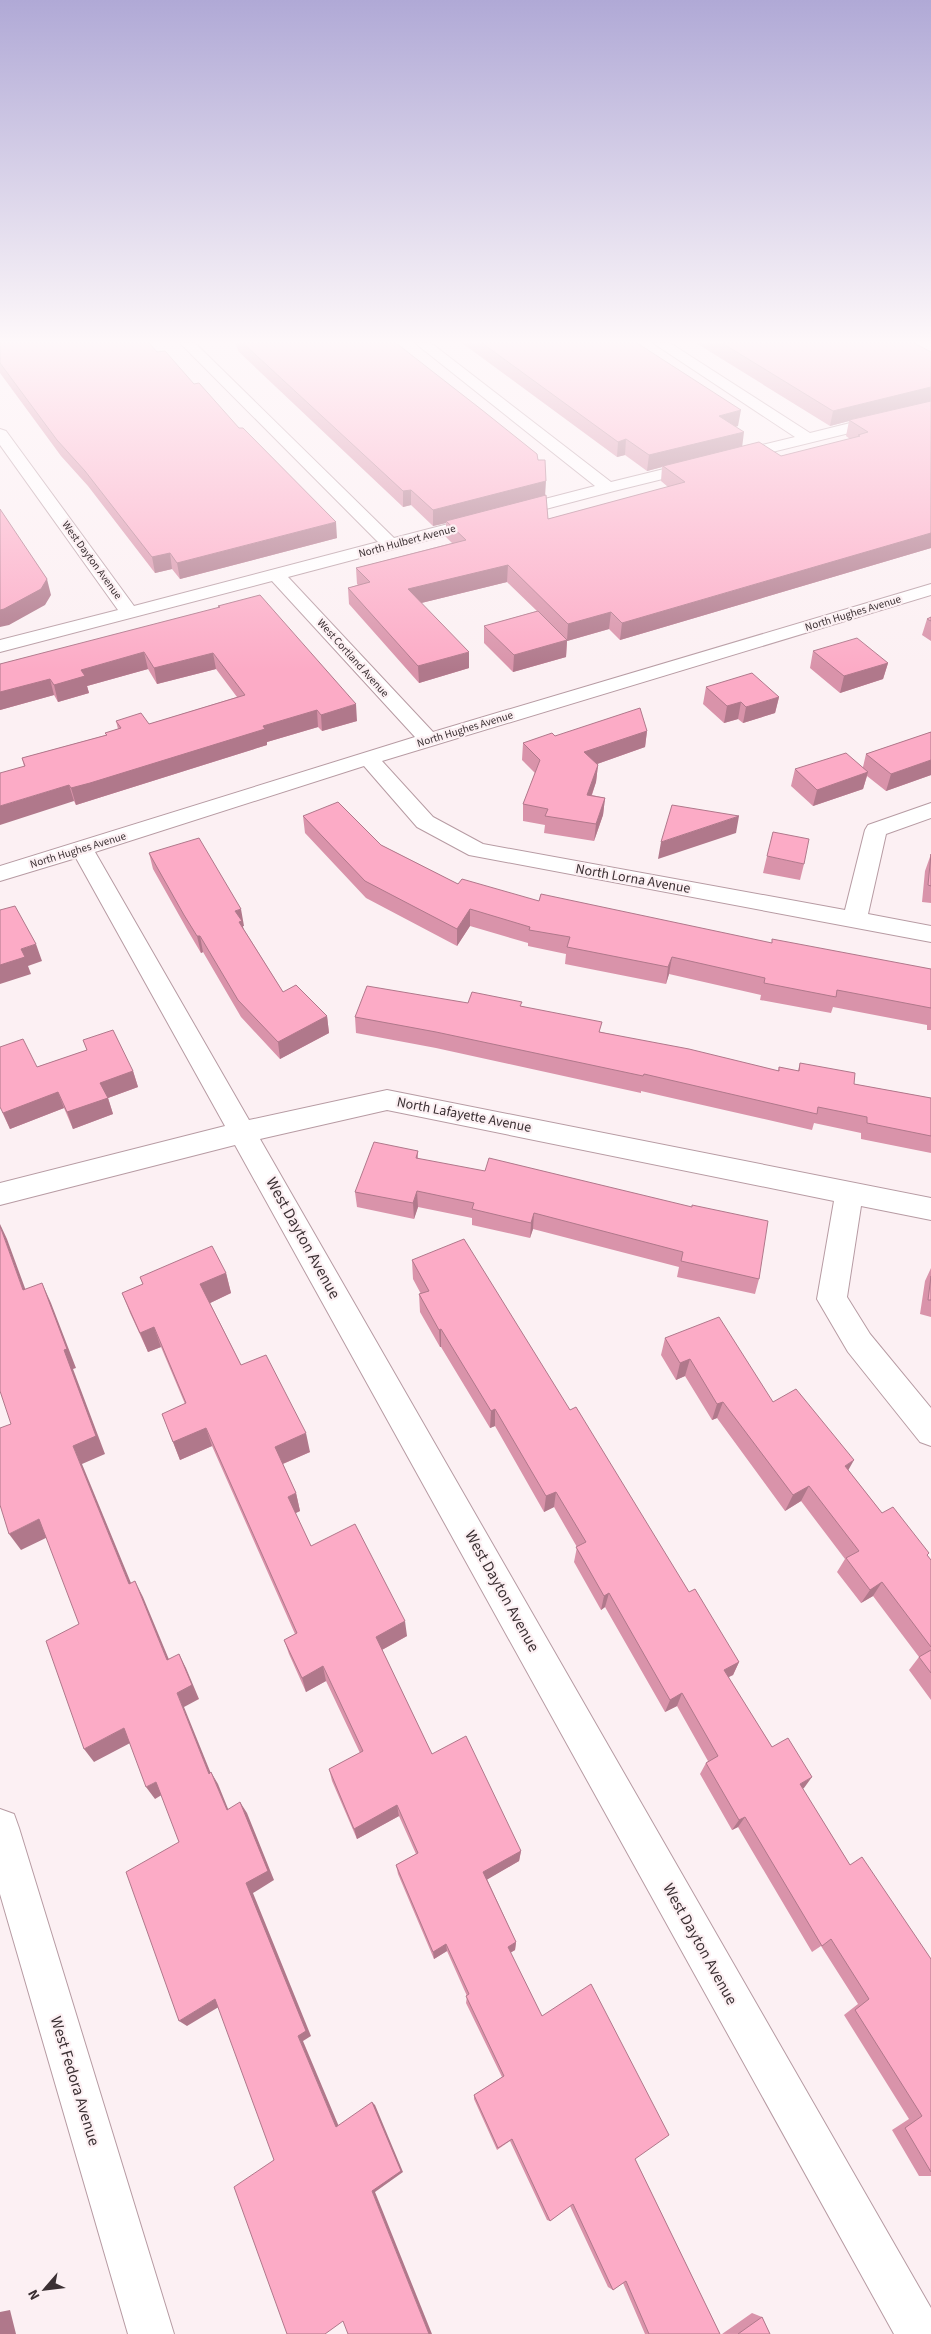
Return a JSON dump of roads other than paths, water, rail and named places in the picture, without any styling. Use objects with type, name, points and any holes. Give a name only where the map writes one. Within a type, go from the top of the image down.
[{"type":"street","name":"West Dayton Avenue","points":[[13,452],[130,613]]},
{"type":"street","points":[[297,452],[391,545]]},
{"type":"street","points":[[562,452],[608,488]]},
{"type":"street","name":"North Hulbert Avenue","points":[[0,646],[278,576],[752,452]]},
{"type":"street","name":"West Cortland Avenue","points":[[278,576],[429,740]]},
{"type":"street","name":"North Hughes Avenue","points":[[0,874],[368,758],[931,589]]},
{"type":"street","name":"North Lorna Avenue","points":[[368,758],[425,822],[477,850],[931,934]]},
{"type":"street","points":[[854,919],[876,830],[931,810]]},
{"type":"street","name":"West Dayton Avenue","points":[[82,849],[244,1132],[920,2334]]},
{"type":"street","name":"North Lafayette Avenue","points":[[0,1194],[244,1132],[387,1100],[931,1209]]},
{"type":"street","points":[[849,1193],[832,1299],[859,1344],[931,1432]]},
{"type":"street","name":"West Fedora Avenue","points":[[0,1828],[151,2334]]}]
